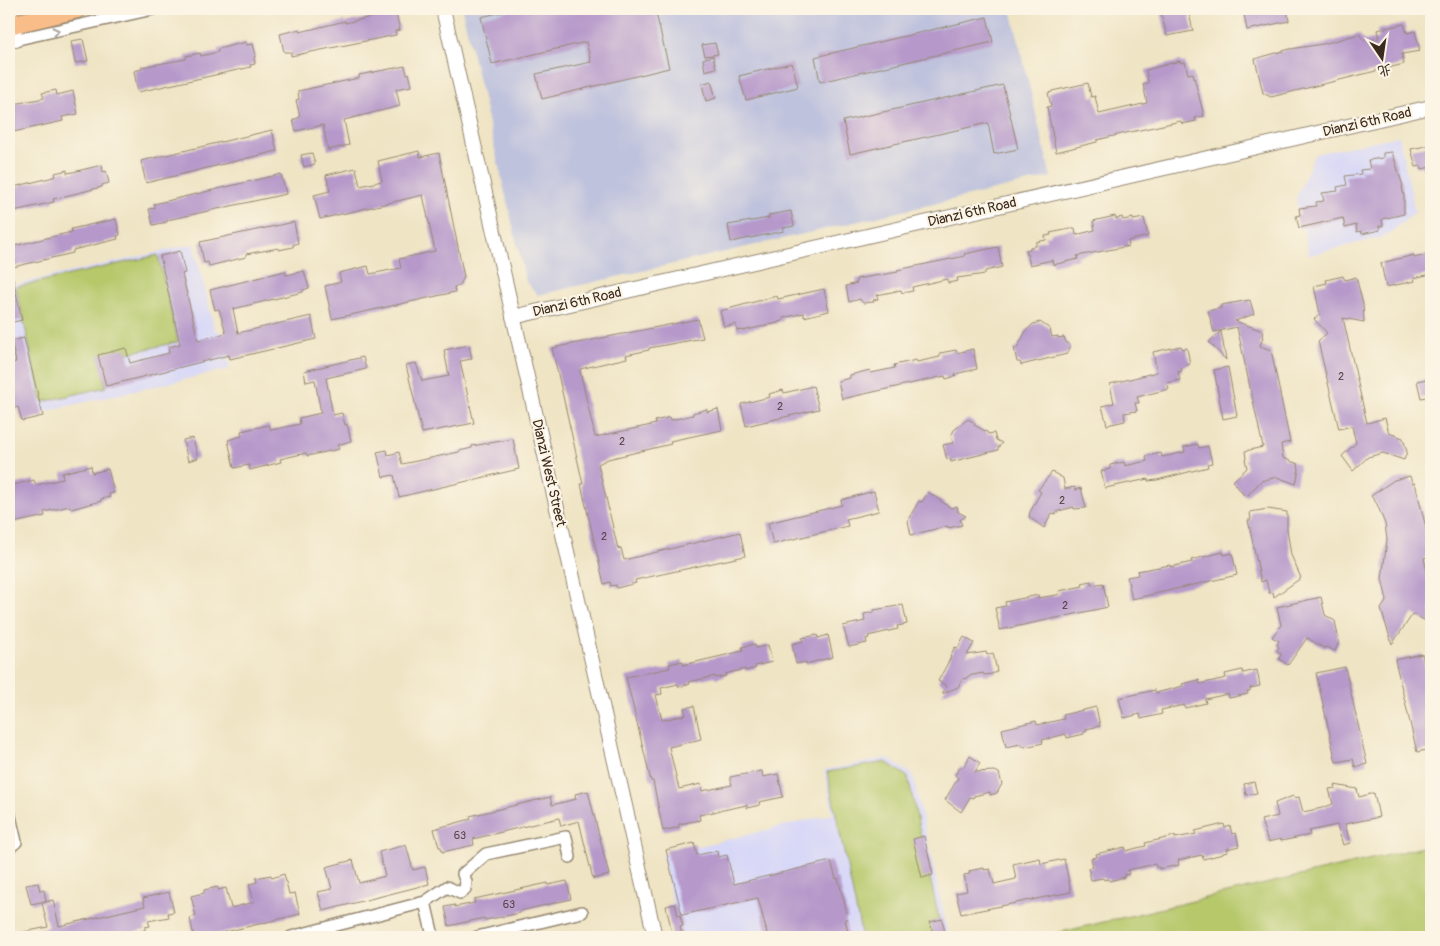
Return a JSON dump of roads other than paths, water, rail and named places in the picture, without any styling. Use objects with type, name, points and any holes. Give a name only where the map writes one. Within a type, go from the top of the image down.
[{"type":"main road","points":[[11,28],[78,9]]},
{"type":"street","points":[[11,28],[153,9]]},
{"type":"street","name":"Dianzi West Street","points":[[443,9],[655,937]]},
{"type":"street","name":"Dianzi 6th Road","points":[[513,317],[1431,107]]},
{"type":"street","points":[[9,812],[16,842],[9,848]]},
{"type":"street","points":[[291,937],[425,902],[447,888],[460,892],[465,889],[466,882],[463,874],[486,854],[566,837],[570,857]]},
{"type":"street","points":[[425,902],[435,937]]},
{"type":"street","points":[[476,937],[582,912]]}]
